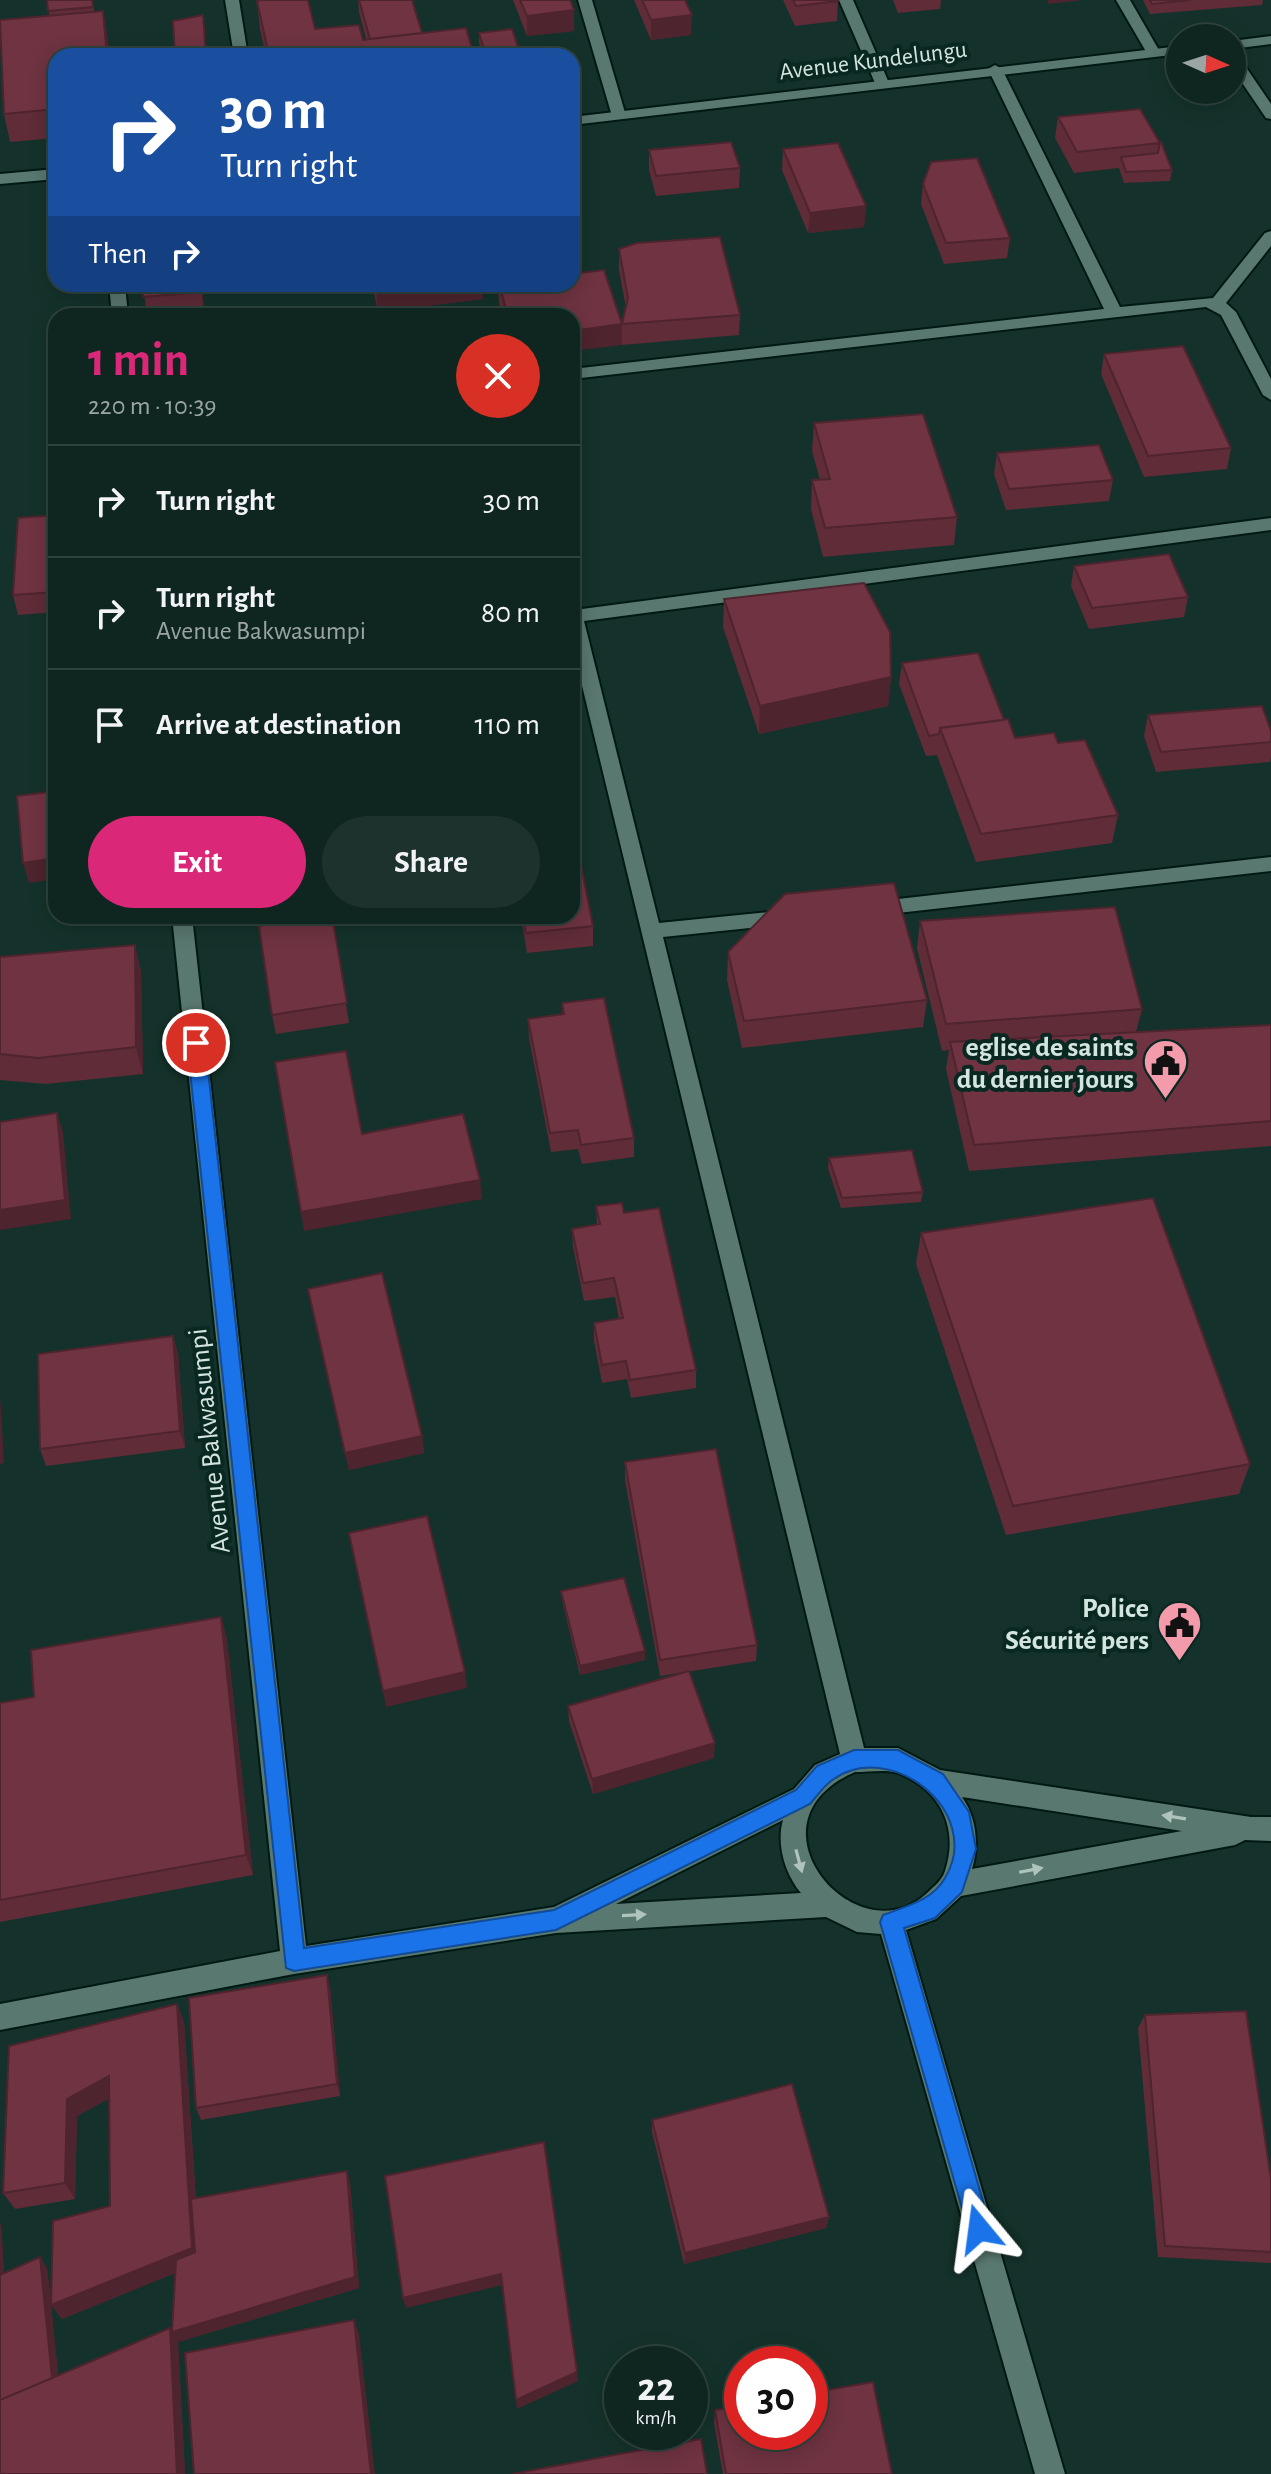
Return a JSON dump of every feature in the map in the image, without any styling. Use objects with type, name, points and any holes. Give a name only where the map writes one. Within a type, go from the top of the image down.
[{"type":"street","points":[[232,0],[240,48]]},
{"type":"street","points":[[585,0],[619,116]]},
{"type":"street","points":[[846,0],[882,83]]},
{"type":"street","points":[[1123,0],[1153,52]]},
{"type":"street","points":[[1246,43],[1271,40]]},
{"type":"street","name":"Avenue Kundelungu","points":[[580,120],[1166,51]]},
{"type":"street","points":[[995,69],[1114,312]]},
{"type":"street","points":[[1246,78],[1271,115]]},
{"type":"street","points":[[0,179],[48,175]]},
{"type":"street","points":[[1217,304],[1271,236]]},
{"type":"street","points":[[580,373],[1197,302],[1217,304],[1228,312],[1271,395]]},
{"type":"street","points":[[580,610],[1271,524]]},
{"type":"street","points":[[580,640],[854,1760]]},
{"type":"street","points":[[857,910],[1271,864]]},
{"type":"street","points":[[651,931],[810,915]]},
{"type":"street","name":"Avenue Bakwasumpi","points":[[183,924],[294,1961]]},
{"type":"street","points":[[556,1920],[803,1797],[824,1773],[854,1760],[898,1760],[936,1781],[1261,1829]]},
{"type":"street","points":[[803,1797],[792,1834],[801,1873],[828,1904],[857,1919],[891,1922],[927,1910],[954,1885],[965,1849],[958,1812],[936,1781]]},
{"type":"street","points":[[954,1885],[1261,1829]]},
{"type":"street","points":[[0,2017],[294,1961],[556,1920],[828,1904]]},
{"type":"street","points":[[891,1922],[1050,2474]]},
{"type":"building","points":[[47,0],[92,0],[93,7],[48,11]]},
{"type":"building","points":[[308,0],[315,29],[359,25],[363,40],[466,28],[472,48],[267,48],[257,1]]},
{"type":"building","points":[[359,0],[412,0],[422,33],[370,39]]},
{"type":"building","points":[[520,0],[570,0],[574,10],[527,16]]},
{"type":"building","points":[[642,0],[685,0],[692,15],[651,20]]},
{"type":"building","points":[[793,0],[838,0],[838,1],[796,6]]},
{"type":"building","points":[[1150,0],[1191,0],[1152,4]]},
{"type":"building","points":[[103,11],[106,48],[48,48],[48,110],[4,114],[0,20]]},
{"type":"building","points":[[203,15],[205,48],[175,48],[173,21]]},
{"type":"building","points":[[512,29],[518,48],[484,48],[479,33]]},
{"type":"building","points":[[1140,109],[1160,143],[1077,152],[1058,117]]},
{"type":"building","points":[[731,142],[740,168],[656,176],[649,150]]},
{"type":"building","points":[[1160,142],[1172,170],[1126,172],[1121,157],[1158,153]]},
{"type":"building","points":[[838,143],[866,206],[810,213],[783,149]]},
{"type":"building","points":[[977,158],[1010,238],[946,243],[923,184],[931,162]]},
{"type":"building","points":[[720,237],[740,315],[622,324],[628,298],[619,249],[637,243]]},
{"type":"building","points":[[604,270],[622,324],[580,330],[580,308],[506,308],[501,292],[580,292],[580,273]]},
{"type":"building","points":[[143,292],[201,292],[143,297]]},
{"type":"building","points":[[1183,346],[1231,448],[1148,456],[1104,354]]},
{"type":"building","points":[[923,414],[957,517],[825,528],[812,480],[830,479],[814,423]]},
{"type":"building","points":[[1099,445],[1113,480],[1009,489],[997,453]]},
{"type":"building","points":[[48,516],[48,593],[13,595],[18,518]]},
{"type":"building","points":[[1169,554],[1188,597],[1092,608],[1074,566]]},
{"type":"building","points":[[864,583],[890,632],[891,677],[760,706],[724,599]]},
{"type":"building","points":[[978,653],[1004,720],[940,728],[939,734],[929,736],[902,663]]},
{"type":"building","points":[[1262,706],[1271,731],[1271,742],[1161,752],[1148,715]]},
{"type":"building","points":[[1008,719],[1015,738],[1054,733],[1058,743],[1085,740],[1118,815],[981,834],[940,728]]},
{"type":"building","points":[[48,792],[48,859],[23,863],[17,796]]},
{"type":"building","points":[[580,859],[593,926],[526,933],[524,924],[580,924]]},
{"type":"building","points":[[894,883],[927,1000],[744,1021],[728,952],[785,894]]},
{"type":"building","points":[[1115,907],[1142,1009],[946,1024],[920,921]]},
{"type":"building","points":[[333,924],[347,1003],[272,1015],[259,926]]},
{"type":"building","points":[[135,945],[136,1047],[38,1058],[0,1054],[0,957]]},
{"type":"building","points":[[604,998],[634,1138],[581,1145],[578,1130],[550,1133],[528,1019],[564,1014],[562,1003]]},
{"type":"building","points":[[1271,1025],[1271,1121],[974,1145],[950,1042]]},
{"type":"building","points":[[346,1051],[362,1134],[463,1114],[480,1180],[301,1212],[275,1062]]},
{"type":"building","points":[[57,1113],[65,1200],[0,1210],[0,1122]]},
{"type":"building","points":[[912,1150],[923,1192],[842,1198],[829,1158]]},
{"type":"building","points":[[1153,1198],[1250,1464],[1013,1506],[921,1233]]},
{"type":"building","points":[[622,1203],[624,1213],[659,1208],[696,1370],[630,1380],[626,1361],[602,1365],[594,1323],[623,1318],[614,1278],[583,1283],[572,1229],[600,1224],[596,1206]]},
{"type":"building","points":[[382,1273],[422,1436],[345,1453],[308,1289]]},
{"type":"building","points":[[173,1336],[180,1431],[40,1449],[38,1354]]},
{"type":"building","points":[[716,1449],[757,1645],[660,1660],[625,1462]]},
{"type":"building","points":[[427,1516],[465,1672],[383,1691],[349,1533]]},
{"type":"building","points":[[624,1578],[645,1651],[580,1666],[561,1591]]},
{"type":"building","points":[[221,1617],[246,1855],[0,1900],[0,1703],[34,1697],[31,1650]]},
{"type":"building","points":[[689,1671],[715,1743],[592,1779],[568,1706]]},
{"type":"building","points":[[327,1975],[337,2084],[196,2108],[189,1998]]},
{"type":"building","points":[[177,2004],[192,2248],[51,2305],[53,2221],[110,2206],[109,2076],[67,2099],[65,2183],[3,2193],[9,2046]]},
{"type":"building","points":[[1246,2011],[1271,2179],[1271,2252],[1165,2246],[1145,2015]]},
{"type":"building","points":[[792,2084],[829,2217],[685,2253],[652,2120]]},
{"type":"building","points":[[544,2142],[577,2372],[516,2400],[501,2274],[403,2298],[385,2176]]},
{"type":"building","points":[[347,2171],[355,2277],[172,2332],[176,2260],[195,2252],[191,2199]]},
{"type":"building","points":[[40,2257],[52,2378],[0,2400],[0,2275]]},
{"type":"building","points":[[354,2320],[371,2474],[194,2474],[185,2353]]},
{"type":"building","points":[[170,2328],[177,2474],[0,2474],[0,2400]]},
{"type":"building","points":[[873,2382],[892,2474],[726,2474],[715,2410],[724,2409],[724,2450],[828,2450],[828,2390]]},
{"type":"building","points":[[642,2450],[703,2450],[707,2474],[512,2474]]},
{"type":"place","name":"eglise de saints du dernier jours","points":[[1165,1101]]},
{"type":"place","name":"Police Sécurité pers","points":[[1180,1662]]},
{"type":"route","points":[[196,1043],[294,1961],[556,1920],[803,1797],[824,1773],[854,1760],[898,1760],[936,1781],[958,1812],[965,1849],[954,1885],[927,1910],[891,1922],[979,2229]]}]
